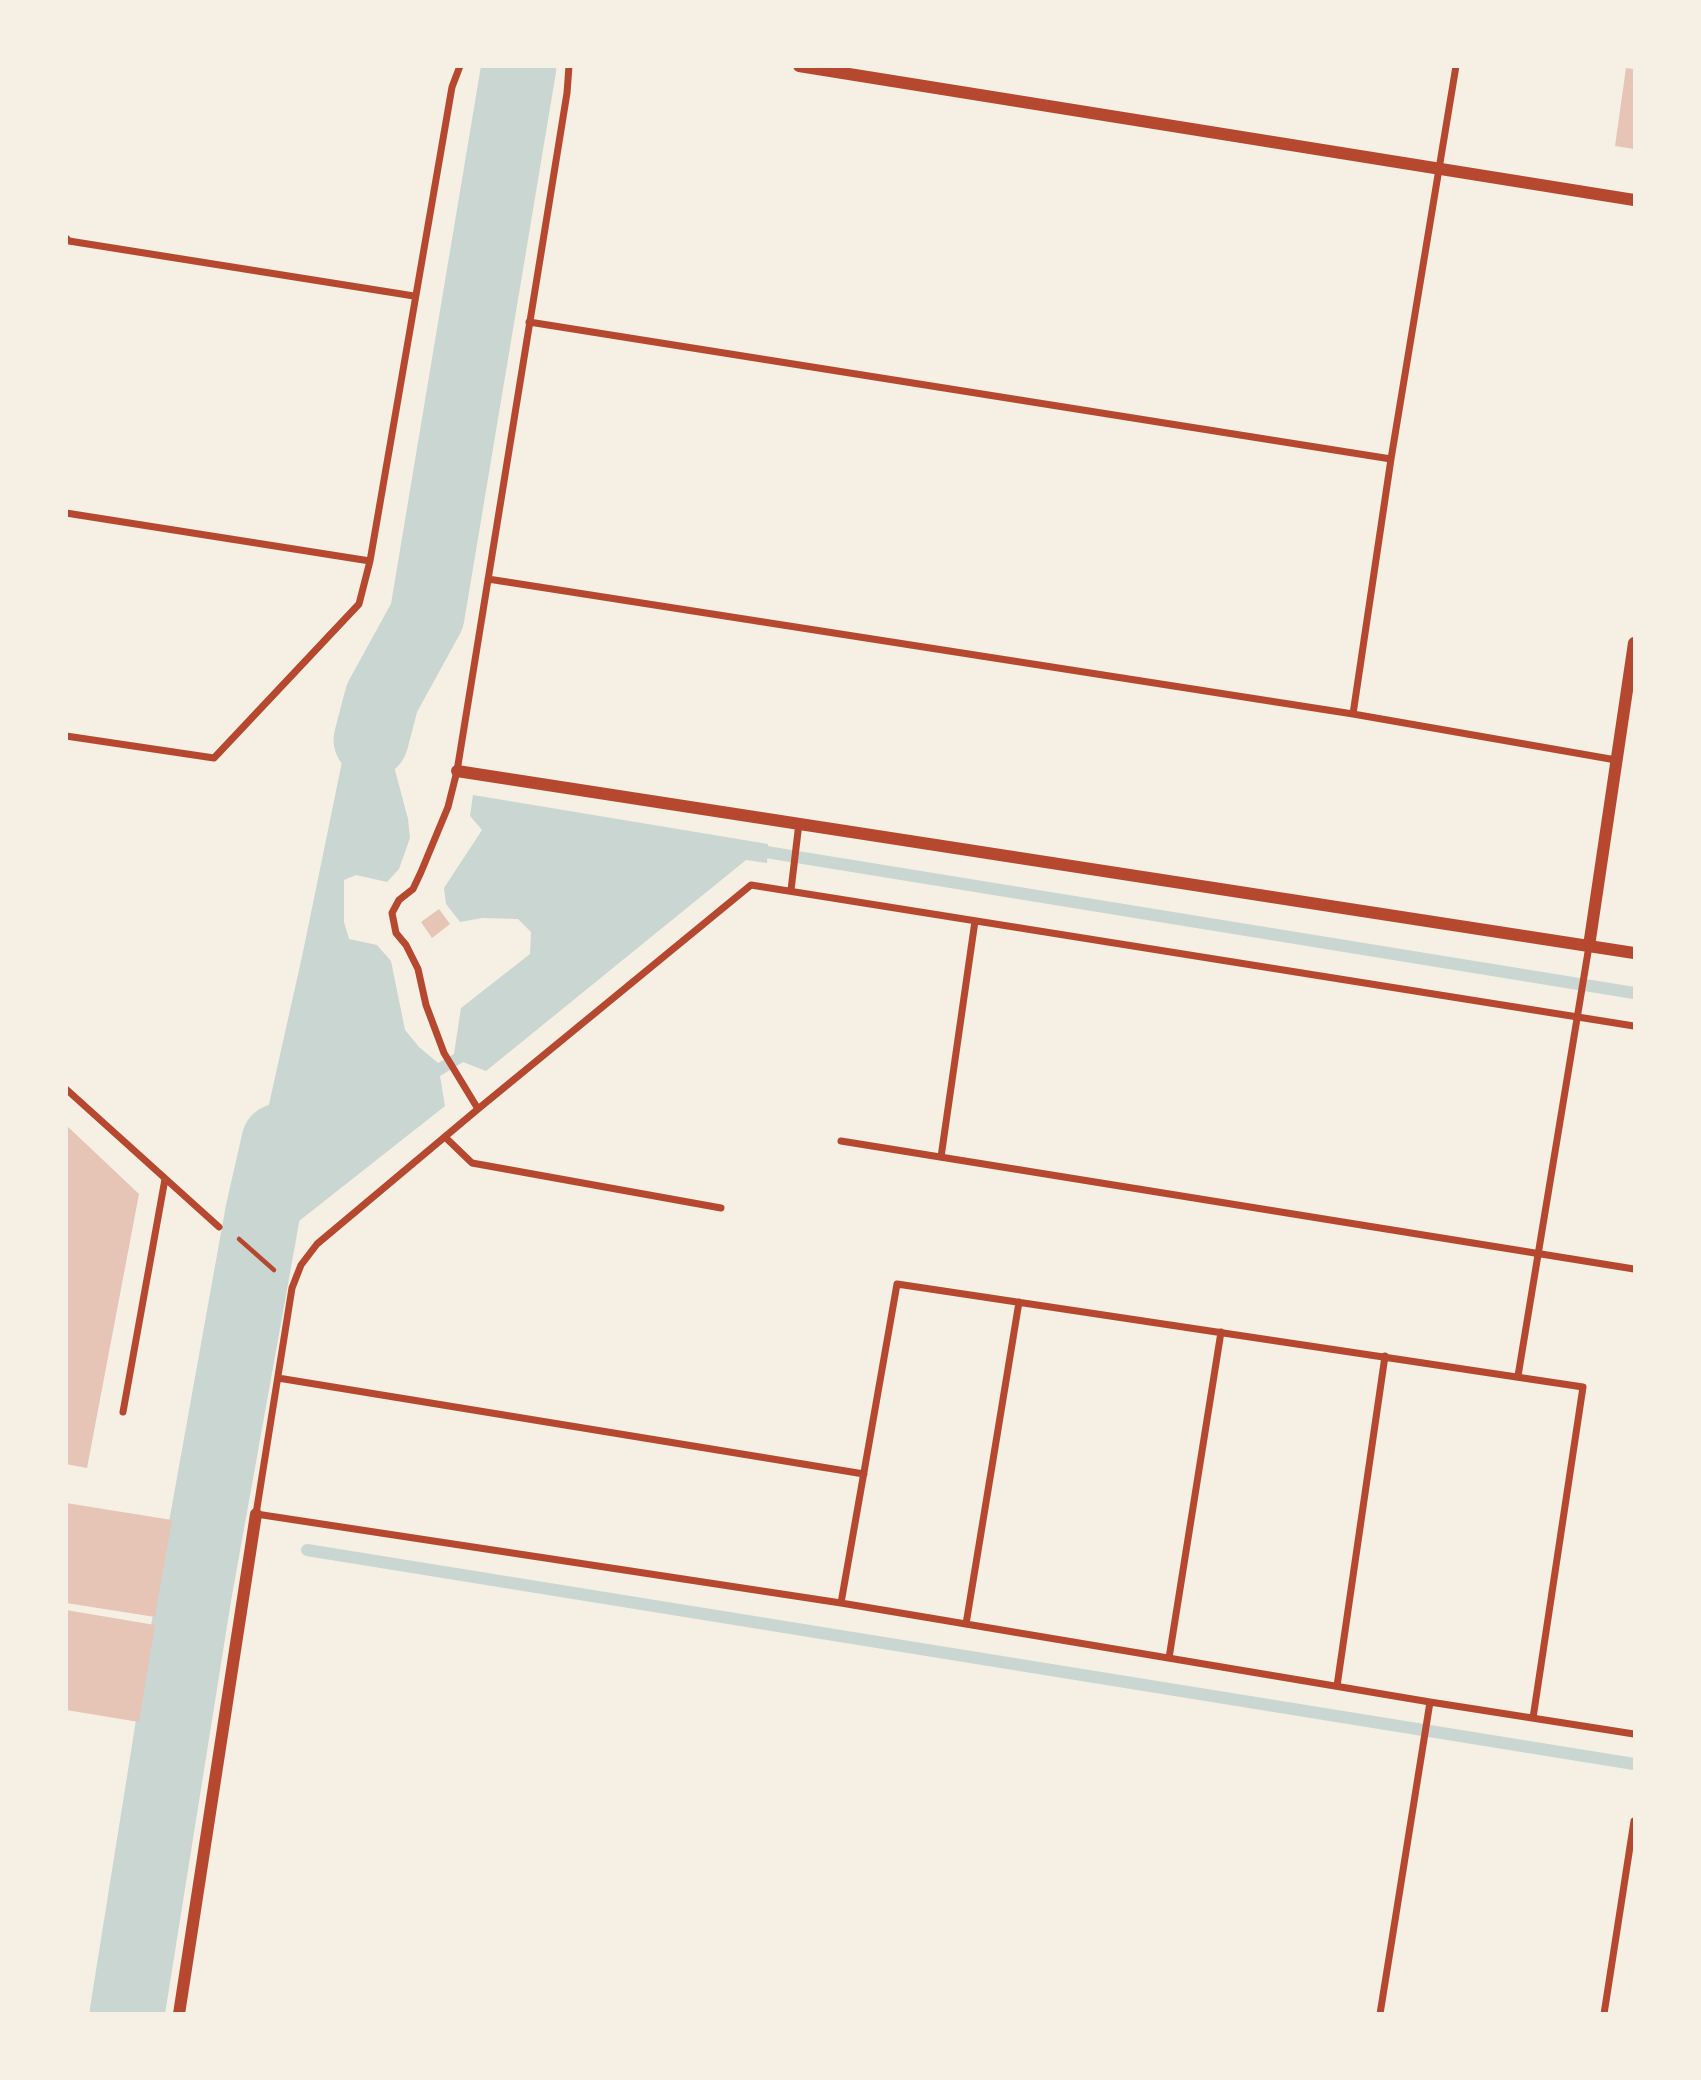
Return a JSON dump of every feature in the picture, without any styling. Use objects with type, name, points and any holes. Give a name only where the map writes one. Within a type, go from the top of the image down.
[{"type":"street","points":[[66,736],[214,758],[359,604],[370,561],[452,87],[460,66]]},
{"type":"street","points":[[478,1109],[444,1053],[426,1005],[418,969],[406,945],[396,933],[392,913],[399,900],[413,889],[421,872],[449,807],[457,771],[567,93],[569,66]]},
{"type":"street","points":[[799,66],[1634,200]]},
{"type":"street","points":[[1353,714],[1391,459],[1456,66]]},
{"type":"street","points":[[67,241],[414,296]]},
{"type":"street","points":[[529,322],[1391,459]]},
{"type":"street","points":[[66,513],[370,561]]},
{"type":"street","points":[[488,579],[1353,714],[1616,761]]},
{"type":"street","points":[[1518,1376],[1589,946],[1634,643]]},
{"type":"street","points":[[457,771],[1634,953]]},
{"type":"street","points":[[791,890],[799,824]]},
{"type":"street","points":[[178,2014],[292,1288],[301,1265],[317,1244],[751,885],[1634,1026]]},
{"type":"street","points":[[941,1157],[975,920]]},
{"type":"street","points":[[66,1088],[219,1227]]},
{"type":"street","points":[[444,1137],[472,1163],[721,1208]]},
{"type":"street","points":[[841,1140],[1634,1269]]},
{"type":"street","points":[[123,1412],[165,1180]]},
{"type":"street","points":[[841,1603],[897,1284],[1518,1376],[1583,1387],[1533,1718]]},
{"type":"street","points":[[966,1624],[1019,1302]]},
{"type":"street","points":[[1169,1658],[1221,1332]]},
{"type":"street","points":[[1337,1686],[1385,1356]]},
{"type":"street","points":[[278,1378],[864,1474]]},
{"type":"street","points":[[256,1514],[841,1603],[1634,1734]]},
{"type":"street","points":[[1380,2014],[1430,1702]]},
{"type":"street","points":[[1604,2014],[1634,1821]]},
{"type":"path","points":[[239,1239],[280,1275]]},
{"type":"shaded area","points":[[403,641],[422,650],[404,681],[391,755],[408,819],[410,838],[399,869],[387,882],[356,875],[344,880],[344,922],[349,939],[377,945],[391,961],[405,1030],[419,1047],[438,1063],[454,1054],[461,1008],[530,954],[531,932],[518,919],[482,918],[460,922],[446,904],[444,888],[482,830],[470,816],[473,795],[768,844],[767,863],[746,860],[486,1071],[463,1062],[440,1076],[445,1106],[294,1225],[281,1265],[242,1225],[343,757],[370,678]]},
{"type":"building","points":[[1626,68],[1634,69],[1634,149],[1615,146]]},
{"type":"building","points":[[439,909],[450,924],[432,938],[421,922]]},
{"type":"building","points":[[66,1125],[139,1194],[87,1468],[66,1464]]},
{"type":"building","points":[[66,1503],[172,1520],[155,1617],[66,1603]]},
{"type":"building","points":[[66,1610],[155,1625],[139,1722],[66,1710]]},
{"type":"waterway","points":[[371,740],[382,698],[427,616],[519,66]]},
{"type":"waterway","points":[[754,850],[1634,993]]},
{"type":"waterway","points":[[127,2014],[194,1595],[263,1211],[279,1141]]},
{"type":"waterway","points":[[205,1533],[217,1536]]},
{"type":"waterway","points":[[307,1550],[1634,1764]]}]
